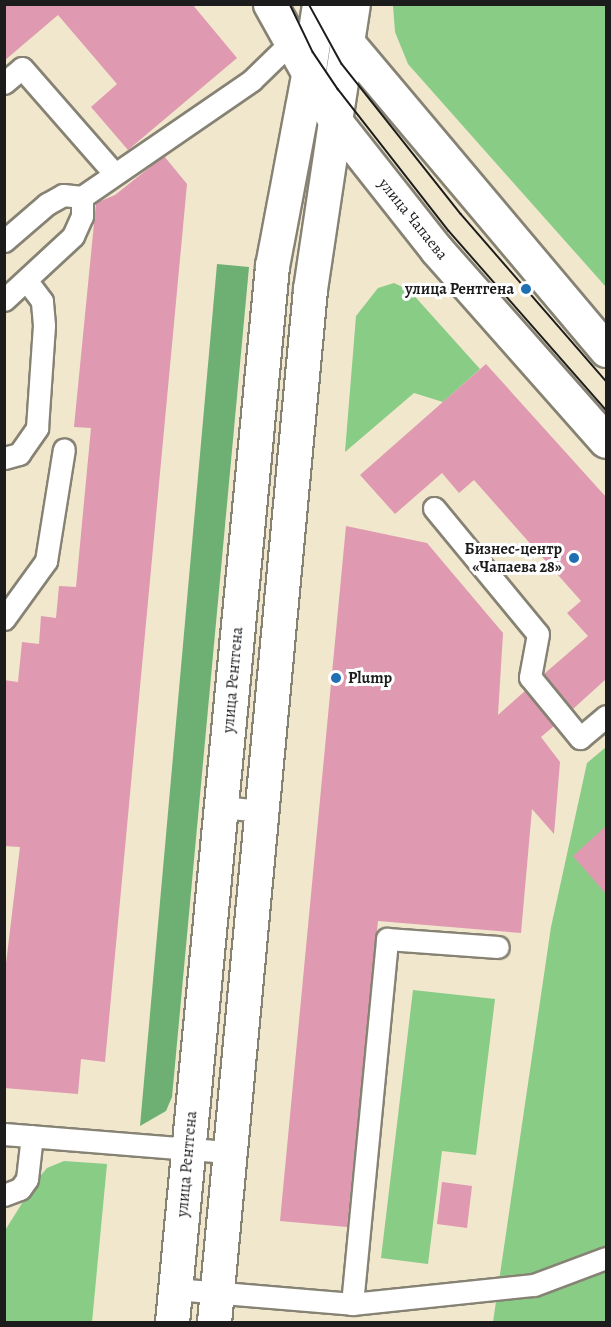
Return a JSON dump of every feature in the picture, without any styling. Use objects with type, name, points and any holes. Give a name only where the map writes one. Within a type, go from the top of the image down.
[{"type":"street","name":"улица Чапаева","points":[[270,4],[290,44],[335,121],[436,249],[606,441]]},
{"type":"street","name":"улица Рентгена","points":[[172,1323],[272,266],[308,76],[319,4]]},
{"type":"street","points":[[327,4],[346,41],[606,350]]},
{"type":"street","points":[[215,1308],[310,289],[352,4]]},
{"type":"lane","points":[[4,241],[47,204],[63,195],[82,197],[252,80],[290,44]]},
{"type":"lane","points":[[4,83],[22,68],[114,173]]},
{"type":"lane","points":[[4,300],[73,236],[82,216],[82,197]]},
{"type":"lane","points":[[4,458],[19,454],[37,428],[44,325],[42,301],[26,280]]},
{"type":"lane","points":[[4,619],[46,561],[64,449]]},
{"type":"lane","points":[[434,508],[538,634],[530,677],[580,738],[606,716]]},
{"type":"lane","points":[[221,807],[262,811]]},
{"type":"lane","points":[[352,1304],[387,939],[498,947]]},
{"type":"lane","points":[[4,1134],[230,1152]]},
{"type":"lane","points":[[4,1195],[20,1189],[27,1179],[32,1136]]},
{"type":"lane","points":[[176,1289],[215,1308],[352,1304],[479,1294],[534,1285],[606,1258]]},
{"type":"green space","points":[[393,5],[606,5],[606,287],[408,64],[395,32]]},
{"type":"green space","points":[[217,264],[249,267],[172,1097],[166,1111],[140,1126]]},
{"type":"green space","points":[[394,283],[409,290],[480,369],[443,402],[414,393],[345,452],[356,316],[378,288]]},
{"type":"green space","points":[[606,747],[606,1322],[493,1322],[551,927],[587,763]]},
{"type":"green space","points":[[413,990],[495,999],[476,1155],[442,1151],[428,1264],[381,1258]]},
{"type":"green space","points":[[64,1161],[107,1164],[92,1322],[5,1322],[4,1232],[36,1181],[47,1168]]},
{"type":"building","points":[[4,4],[192,4],[237,58],[128,150],[91,107],[117,84],[58,15],[4,61]]},
{"type":"building","points":[[164,156],[187,184],[105,1062],[81,1059],[78,1094],[4,1088],[4,980],[20,847],[4,846],[4,680],[18,682],[22,642],[39,644],[41,616],[56,618],[59,586],[76,587],[91,428],[74,427],[96,203],[115,195]]},
{"type":"building","name":"Бизнес-центр «Чапаева 28»","points":[[486,364],[606,497],[606,679],[573,709],[544,674],[588,636],[567,613],[581,601],[474,480],[459,493],[442,473],[395,514],[360,475]]},
{"type":"building","points":[[346,526],[427,543],[503,633],[498,715],[525,691],[554,726],[541,737],[560,762],[554,834],[532,809],[521,933],[378,921],[347,1227],[280,1221]]},
{"type":"building","points":[[606,826],[606,894],[573,856]]},
{"type":"building","points":[[442,1182],[472,1186],[467,1228],[437,1224]]},
{"type":"tram line","points":[[290,4],[313,52],[338,89],[449,231],[606,410]]},
{"type":"tram line","points":[[309,4],[342,64],[461,214],[606,381]]},
{"type":"place","name":"улица Рентгена","points":[[526,289]]},
{"type":"place","name":"Бизнес-центр «Чапаева 28»","points":[[574,558]]},
{"type":"place","name":"Plump","points":[[336,678]]}]
